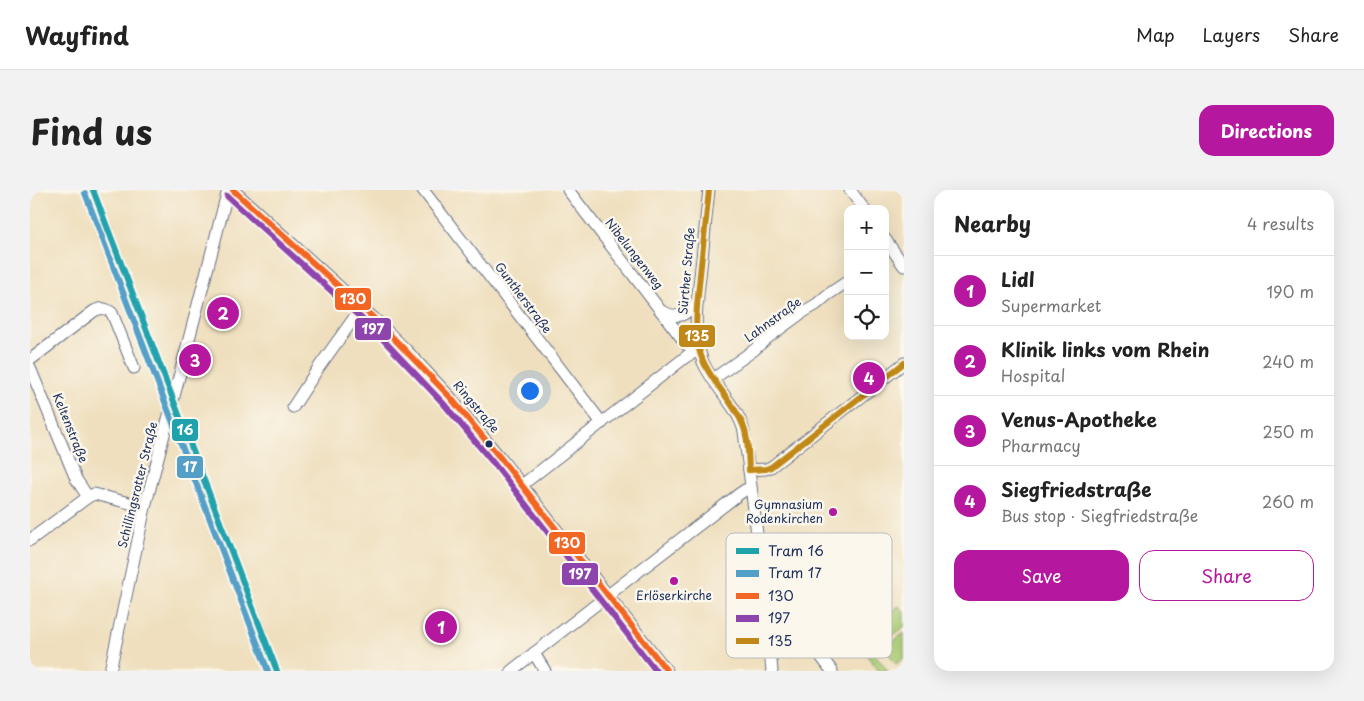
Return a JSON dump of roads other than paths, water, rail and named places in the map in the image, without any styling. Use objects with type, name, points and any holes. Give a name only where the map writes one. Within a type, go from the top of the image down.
[{"type":"street","name":"Schillingsrotter Straße","points":[[110,671],[145,507],[228,190]]},
{"type":"street","name":"Ringstraße","points":[[233,190],[362,307],[444,391],[488,442],[667,671]]},
{"type":"street","name":"Guntherstraße","points":[[423,190],[602,423]]},
{"type":"street","name":"Nibelungenweg","points":[[568,190],[687,345],[699,350]]},
{"type":"street","name":"Sürther Straße","points":[[709,190],[696,322],[699,350],[713,380],[734,408],[743,425],[757,533]]},
{"type":"street","points":[[850,190],[861,205]]},
{"type":"street","points":[[889,248],[904,266]]},
{"type":"street","name":"Lahnstraße","points":[[713,380],[800,314],[844,284]]},
{"type":"street","points":[[661,311],[672,316],[682,315],[692,309],[698,300]]},
{"type":"street","points":[[293,407],[362,307]]},
{"type":"street","points":[[30,360],[94,311],[101,308],[107,309],[112,313],[134,368]]},
{"type":"street","points":[[522,485],[687,356],[699,350]]},
{"type":"street","points":[[750,470],[766,469],[771,466],[904,363]]},
{"type":"street","name":"Keltenstraße","points":[[30,368],[76,479],[88,496]]},
{"type":"street","points":[[511,671],[739,494],[751,489]]},
{"type":"street","points":[[30,540],[88,496],[94,494],[145,507]]},
{"type":"street","points":[[534,653],[545,671]]},
{"type":"street","name":"Sürther Straße","points":[[771,658],[772,671]]},
{"type":"street","points":[[822,658],[832,671]]},
{"type":"tram line","name":"16","points":[[93,190],[277,671]]},
{"type":"tram line","name":"17","points":[[85,193],[268,671]]},
{"type":"place","name":"Klinik links vom Rhein","points":[[223,313]]},
{"type":"place","name":"Venus-Apotheke","points":[[195,360]]},
{"type":"place","name":"Siegfriedstraße","points":[[869,378]]},
{"type":"place","name":"Gymnasium Rodenkirchen","points":[[833,512]]},
{"type":"place","name":"Erlöserkirche","points":[[674,581]]},
{"type":"place","name":"Lidl","points":[[441,627]]}]
